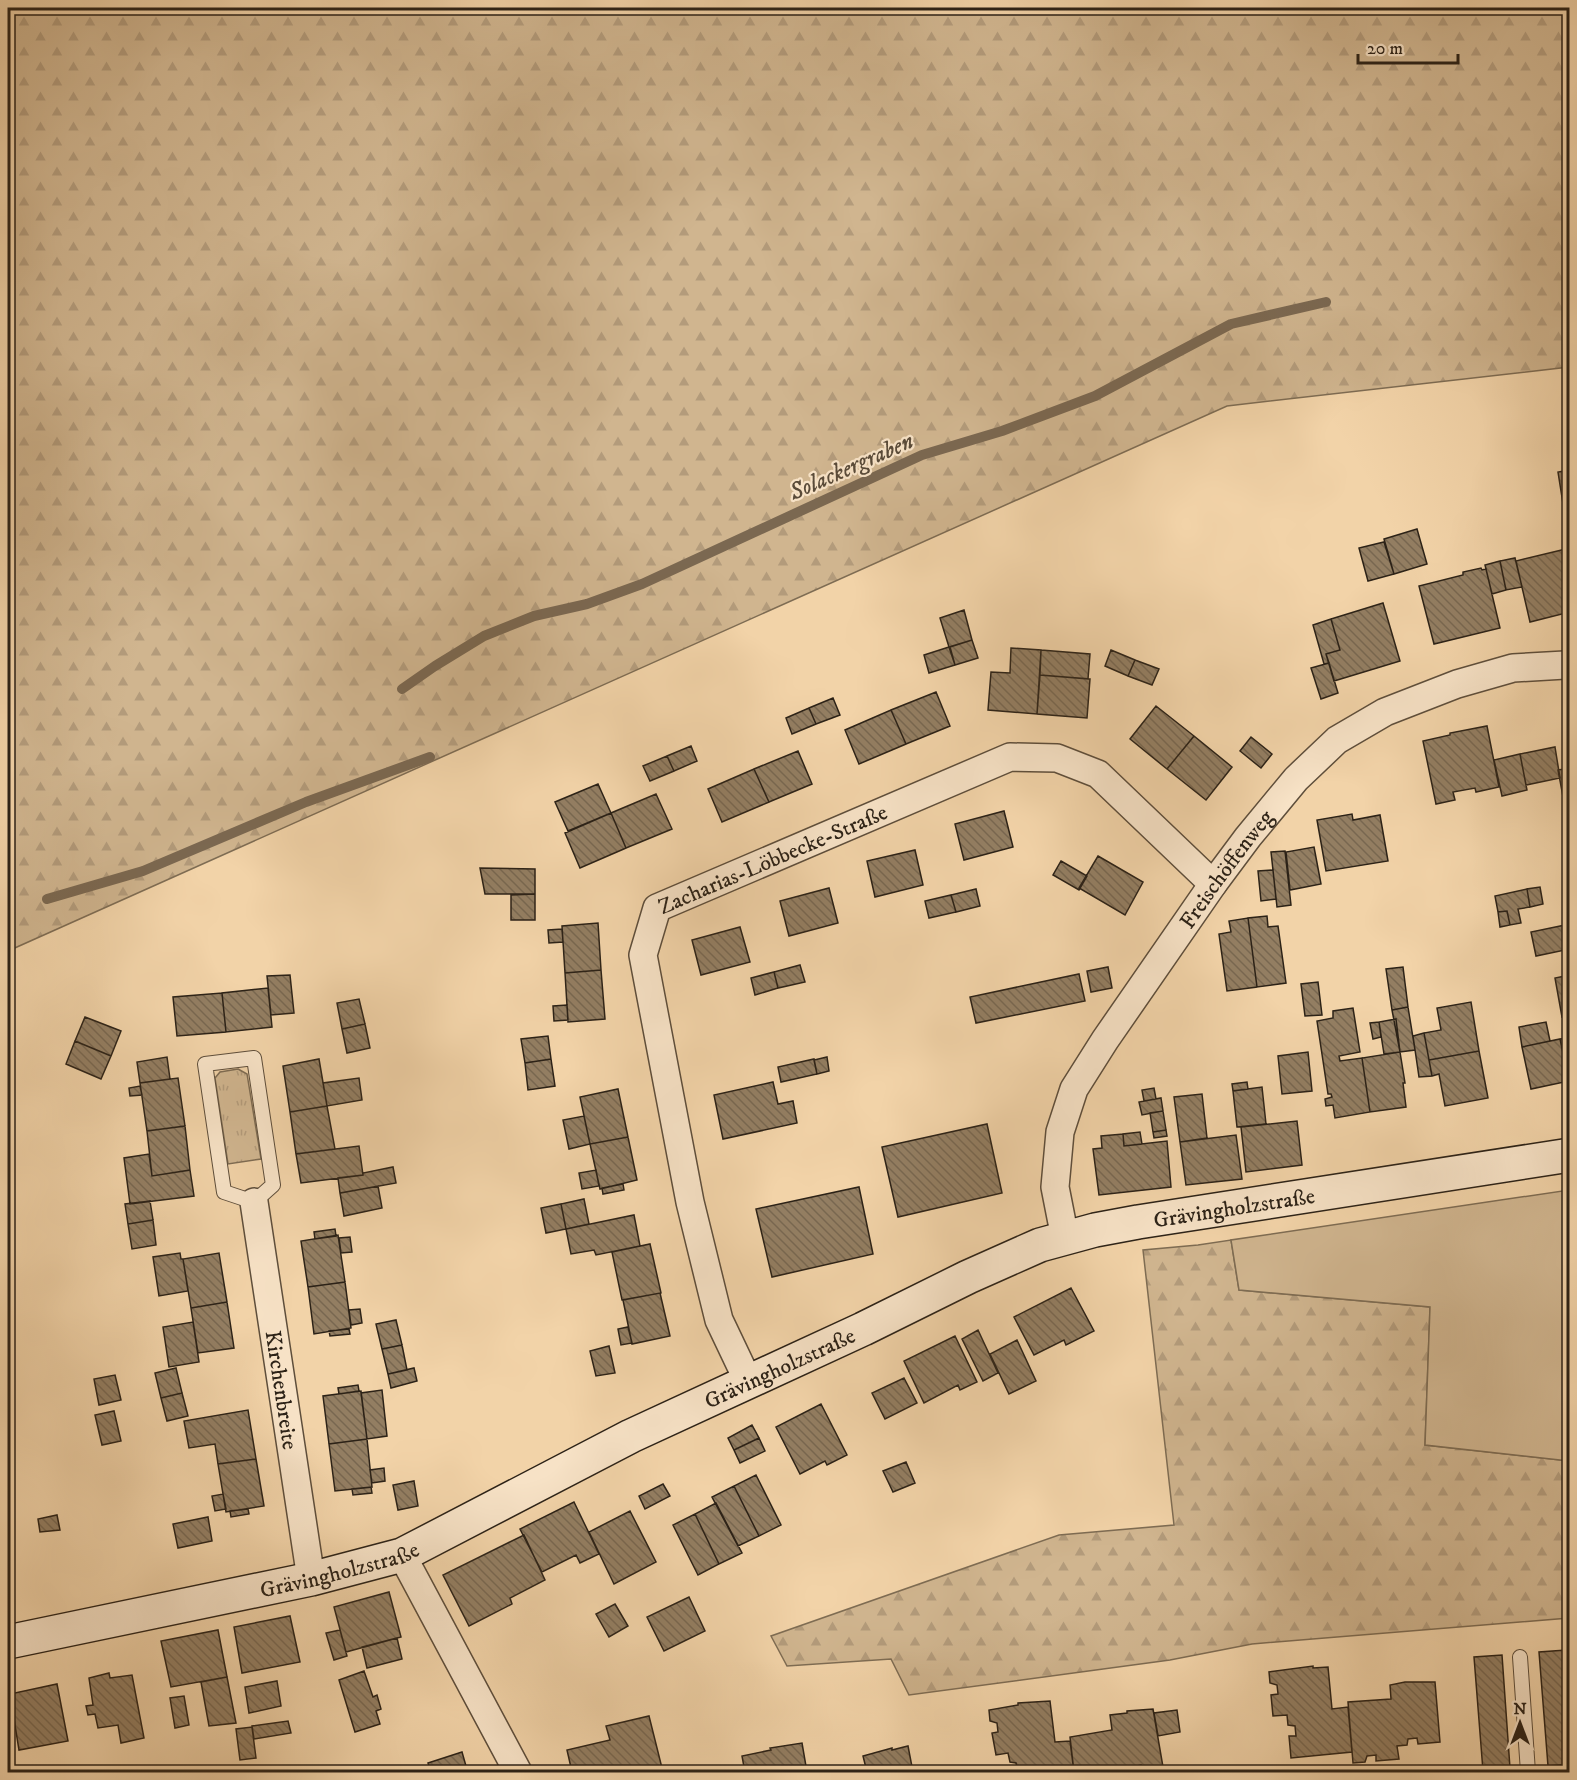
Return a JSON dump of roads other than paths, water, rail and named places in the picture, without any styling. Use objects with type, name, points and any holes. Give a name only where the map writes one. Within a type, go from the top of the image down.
[{"type":"main road","name":"Grävingholzstraße","points":[[8,1642],[311,1579],[402,1555],[631,1436],[863,1329],[968,1276],[1040,1245],[1138,1222],[1569,1155]]},
{"type":"street","name":"Freischöffenweg","points":[[1065,1238],[1055,1187],[1060,1132],[1074,1089],[1105,1040],[1213,884],[1296,779],[1337,740],[1385,712],[1456,684],[1513,668],[1569,666]]},
{"type":"street","name":"Zacharias-Löbbecke-Straße","points":[[748,1382],[719,1320],[690,1202],[643,955],[657,908],[1010,757],[1057,758],[1098,774],[1213,884]]},
{"type":"street","name":"Kirchenbreite","points":[[254,1202],[311,1579]]},
{"type":"street","points":[[402,1555],[518,1773]]},
{"type":"lane","points":[[254,1058],[273,1185],[254,1202],[224,1192],[205,1065],[254,1058]]},
{"type":"lane","points":[[1520,1657],[1528,1773]]},
{"type":"waterway","name":"Solackergraben","points":[[402,689],[484,636],[534,616],[587,604],[642,584],[922,455],[1002,431],[1095,396],[1231,324],[1326,302]]},
{"type":"waterway","points":[[47,899],[143,871],[306,802],[430,757]]}]
